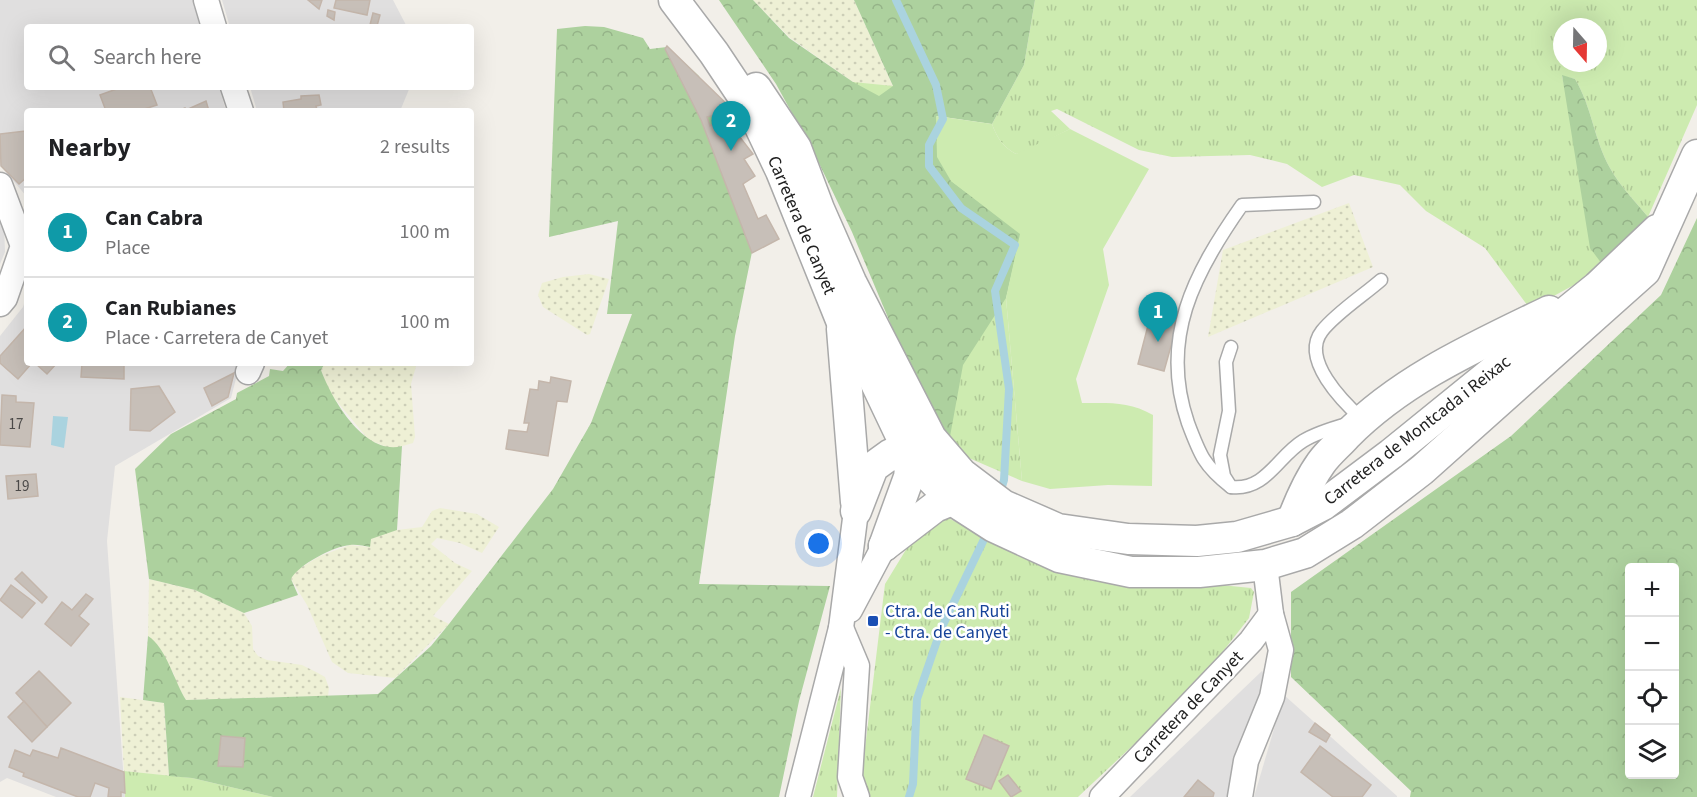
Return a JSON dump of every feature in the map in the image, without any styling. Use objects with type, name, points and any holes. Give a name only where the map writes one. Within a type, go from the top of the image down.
[{"type":"street","points":[[206,0],[213,24]]},
{"type":"street","points":[[649,0],[668,13],[727,74]]},
{"type":"street","name":"Carretera de Canyet","points":[[674,0],[752,110],[781,171],[841,320],[872,375],[912,459]]},
{"type":"street","name":"Carretera de Canyet","points":[[696,0],[737,56],[796,148],[819,209],[851,282]]},
{"type":"street","points":[[234,90],[240,108]]},
{"type":"street","name":"Carretera de Montcada i Reixac","points":[[1059,543],[1131,572],[1199,572],[1265,565],[1305,553],[1352,524],[1422,470],[1645,271],[1697,155]]},
{"type":"street","points":[[0,185],[24,246],[5,298],[0,304]]},
{"type":"street","name":"Carretera de Montcada i Reixac","points":[[851,282],[957,487],[994,527],[1059,543],[1087,546],[1128,539],[1197,541],[1238,537],[1292,521],[1323,505],[1391,454],[1597,287],[1670,218]]},
{"type":"street","points":[[841,628],[884,546],[909,477],[914,434],[863,330],[851,282]]},
{"type":"street","points":[[1292,521],[1304,491],[1322,461],[1363,420],[1401,389],[1463,354],[1597,287]]},
{"type":"street","points":[[798,797],[841,628],[856,511],[857,496],[841,320]]},
{"type":"street","points":[[1391,454],[1420,449],[1454,423],[1517,385]]},
{"type":"street","points":[[1363,420],[1391,454]]},
{"type":"street","points":[[856,511],[873,467],[891,454],[912,459]]},
{"type":"street","points":[[1240,797],[1246,761],[1272,697],[1281,650],[1270,614],[1265,565],[1319,531],[1380,482],[1391,454]]},
{"type":"street","name":"Carretera de Montcada i Reixac","points":[[912,459],[957,487]]},
{"type":"street","points":[[884,546],[957,487]]},
{"type":"street","name":"Carretera de Canyet","points":[[1102,797],[1251,641],[1270,614]]},
{"type":"street","points":[[841,628],[857,666],[850,777],[857,797]]},
{"type":"lane","points":[[1314,202],[1242,205],[1212,247],[1199,272],[1186,310],[1176,357],[1181,402],[1209,469],[1231,487],[1244,489],[1266,476],[1302,441],[1363,420],[1329,385],[1315,352],[1320,332],[1381,280]]},
{"type":"lane","points":[[1231,347],[1227,362],[1229,411],[1220,455],[1224,476],[1231,487]]},
{"type":"shaded area","points":[[0,0],[193,0],[200,24],[24,24],[24,90],[220,90],[225,108],[24,108],[24,193],[0,165]]},
{"type":"shaded area","points":[[222,0],[393,0],[405,24],[229,24]]},
{"type":"shaded area","points":[[251,90],[409,90],[401,108],[256,108]]},
{"type":"shaded area","points":[[0,216],[4,224],[5,252],[0,264]]},
{"type":"shaded area","points":[[24,304],[24,366],[239,366],[231,398],[115,466],[107,541],[125,797],[56,797],[7,778],[0,782],[0,336]]},
{"type":"shaded area","points":[[1262,671],[1268,677],[1233,797],[1130,797]]},
{"type":"shaded area","points":[[1284,695],[1397,796],[1397,797],[1254,797]]},
{"type":"green space","points":[[719,0],[753,0],[789,38],[853,82],[879,96],[893,86],[854,0],[1035,0],[1024,65],[992,124],[937,116],[951,181],[1021,233],[1006,298],[963,365],[949,442],[897,339],[852,232],[816,157],[776,84]]},
{"type":"green space","points":[[753,0],[854,0],[893,86],[879,96],[853,82],[789,37]]},
{"type":"green space","points":[[1035,0],[1697,0],[1697,105],[1648,217],[1610,168],[1575,79],[1562,76],[1605,268],[1530,309],[1485,248],[1426,211],[1400,185],[1354,175],[1322,187],[1287,164],[1250,155],[1172,157],[1139,150],[1057,109],[1051,111],[1070,129],[1016,154],[1001,142],[992,124],[1024,65]]},
{"type":"green space","points":[[585,26],[604,27],[643,38],[650,49],[667,47],[699,76],[719,125],[711,142],[752,252],[735,336],[699,584],[830,586],[799,701],[779,797],[273,797],[192,778],[169,776],[164,703],[143,700],[148,636],[160,648],[186,700],[378,694],[431,646],[449,624],[553,489],[591,423],[632,314],[607,314],[618,221],[549,237],[557,29]]},
{"type":"green space","points":[[1562,75],[1575,79],[1610,168],[1648,217],[1642,231],[1605,268],[1590,248]]},
{"type":"green space","points":[[853,82],[893,86],[936,116],[937,157],[1021,233],[1006,298],[1022,481],[962,455],[947,435]]},
{"type":"green space","points":[[936,116],[992,124],[1001,142],[1016,154],[1070,129],[1149,169],[1103,249],[1109,285],[1076,379],[1082,403],[1127,405],[1153,415],[1152,486],[1108,485],[1050,489],[1022,481],[1006,298],[1020,234],[951,181],[937,157]]},
{"type":"green space","points":[[1349,203],[1373,267],[1208,337],[1223,250]]},
{"type":"green space","points":[[1697,218],[1697,797],[1410,797],[1411,791],[1291,677],[1291,592],[1511,436],[1661,295]]},
{"type":"green space","points":[[589,274],[609,279],[590,334],[587,335],[543,307],[538,295],[542,283],[563,277]]},
{"type":"green space","points":[[287,366],[323,366],[321,370],[333,396],[352,423],[375,443],[388,447],[402,446],[397,530],[371,539],[370,547],[343,546],[317,557],[301,568],[291,579],[298,595],[244,613],[195,590],[149,579],[135,469],[171,434],[236,399],[237,393],[269,376],[270,369],[283,371]]},
{"type":"green space","points":[[323,366],[416,366],[411,384],[415,437],[413,443],[392,449],[369,440],[329,392],[321,370]]},
{"type":"green space","points":[[440,508],[477,514],[499,527],[482,553],[460,543],[437,538],[431,544],[455,563],[472,571],[433,616],[449,624],[395,678],[348,673],[332,662],[307,605],[291,579],[294,572],[320,556],[350,545],[369,547],[371,539],[389,531],[422,527],[432,511]]},
{"type":"green space","points":[[946,517],[1050,568],[1251,588],[1254,592],[1249,618],[1196,686],[1078,797],[863,797],[860,789],[885,584],[907,548],[925,527]]},
{"type":"green space","points":[[149,579],[195,590],[244,613],[252,626],[253,649],[258,656],[267,660],[302,665],[325,677],[329,688],[328,696],[186,700],[175,682],[174,674],[148,636]]},
{"type":"green space","points":[[841,688],[837,797],[813,797]]},
{"type":"green space","points":[[120,697],[164,703],[169,776],[124,771]]},
{"type":"green space","points":[[124,771],[192,778],[273,797],[125,797]]},
{"type":"water","points":[[53,416],[68,417],[64,448],[51,445]]},
{"type":"building","points":[[308,0],[322,0],[319,9]]},
{"type":"building","points":[[336,0],[370,0],[367,15],[334,8]]},
{"type":"building","points":[[328,10],[335,12],[334,20],[327,16]]},
{"type":"building","points":[[373,13],[380,15],[378,24],[370,24]]},
{"type":"building","points":[[667,46],[733,110],[707,117],[710,126],[715,122],[721,130],[729,123],[753,154],[744,159],[755,176],[743,184],[758,219],[766,215],[779,239],[752,253],[701,120],[665,49]]},
{"type":"building","points":[[114,90],[151,90],[157,105],[148,108],[105,108],[100,95]]},
{"type":"building","points":[[319,95],[321,105],[316,106],[316,108],[284,108],[283,102],[301,99],[301,96]]},
{"type":"building","points":[[206,101],[208,108],[190,108]]},
{"type":"building","points":[[24,131],[24,180],[19,184],[1,166],[0,134]]},
{"type":"building","points":[[1151,314],[1178,321],[1164,371],[1138,364]]},
{"type":"building","points":[[24,329],[24,366],[29,366],[18,379],[0,363],[0,356]]},
{"type":"building","points":[[38,366],[54,366],[47,374]]},
{"type":"building","points":[[82,366],[124,366],[124,379],[81,377]]},
{"type":"building","points":[[234,373],[228,397],[212,406],[204,388]]},
{"type":"building","points":[[551,377],[571,381],[567,402],[557,401],[548,456],[506,449],[509,430],[527,432],[529,423],[524,423],[530,389],[538,390],[539,381],[550,383]]},
{"type":"building","points":[[159,386],[175,412],[150,431],[130,430],[131,389]]},
{"type":"building","points":[[2,395],[16,396],[16,402],[34,403],[30,447],[0,445]]},
{"type":"building","points":[[36,474],[38,496],[8,499],[6,476]]},
{"type":"building","points":[[22,572],[47,597],[42,603],[15,579]]},
{"type":"building","points":[[11,585],[35,603],[22,618],[0,600]]},
{"type":"building","points":[[86,594],[93,599],[79,616],[89,624],[71,646],[45,624],[62,602],[72,610]]},
{"type":"building","points":[[39,671],[71,703],[47,727],[16,693]]},
{"type":"building","points":[[24,701],[47,727],[32,742],[8,717]]},
{"type":"building","points":[[1315,723],[1330,735],[1326,742],[1309,732]]},
{"type":"building","points":[[984,735],[1009,746],[991,789],[966,779]]},
{"type":"building","points":[[221,736],[245,738],[243,767],[218,766]]},
{"type":"building","points":[[1320,746],[1371,785],[1362,797],[1333,797],[1301,772]]},
{"type":"building","points":[[61,748],[124,772],[125,793],[121,792],[121,797],[108,797],[109,788],[95,783],[90,797],[78,797],[23,776],[24,773],[9,767],[15,750],[30,756],[33,750],[58,758]]},
{"type":"building","points":[[1008,775],[1021,791],[1011,797],[999,781]]},
{"type":"building","points":[[1198,780],[1214,793],[1213,797],[1184,797]]},
{"type":"waterway","points":[[896,0],[936,85],[943,119],[929,145],[929,166],[961,208],[1015,245],[995,291],[1009,389],[1004,480],[999,496]]},
{"type":"waterway","points":[[909,797],[913,784],[917,699],[941,629],[988,531]]},
{"type":"place","name":"Can Rubianes","points":[[731,151]]},
{"type":"place","name":"Can Cabra","points":[[1158,342]]},
{"type":"place","name":"Ctra. de Can Ruti - Ctra. de Canyet","points":[[873,621]]}]
